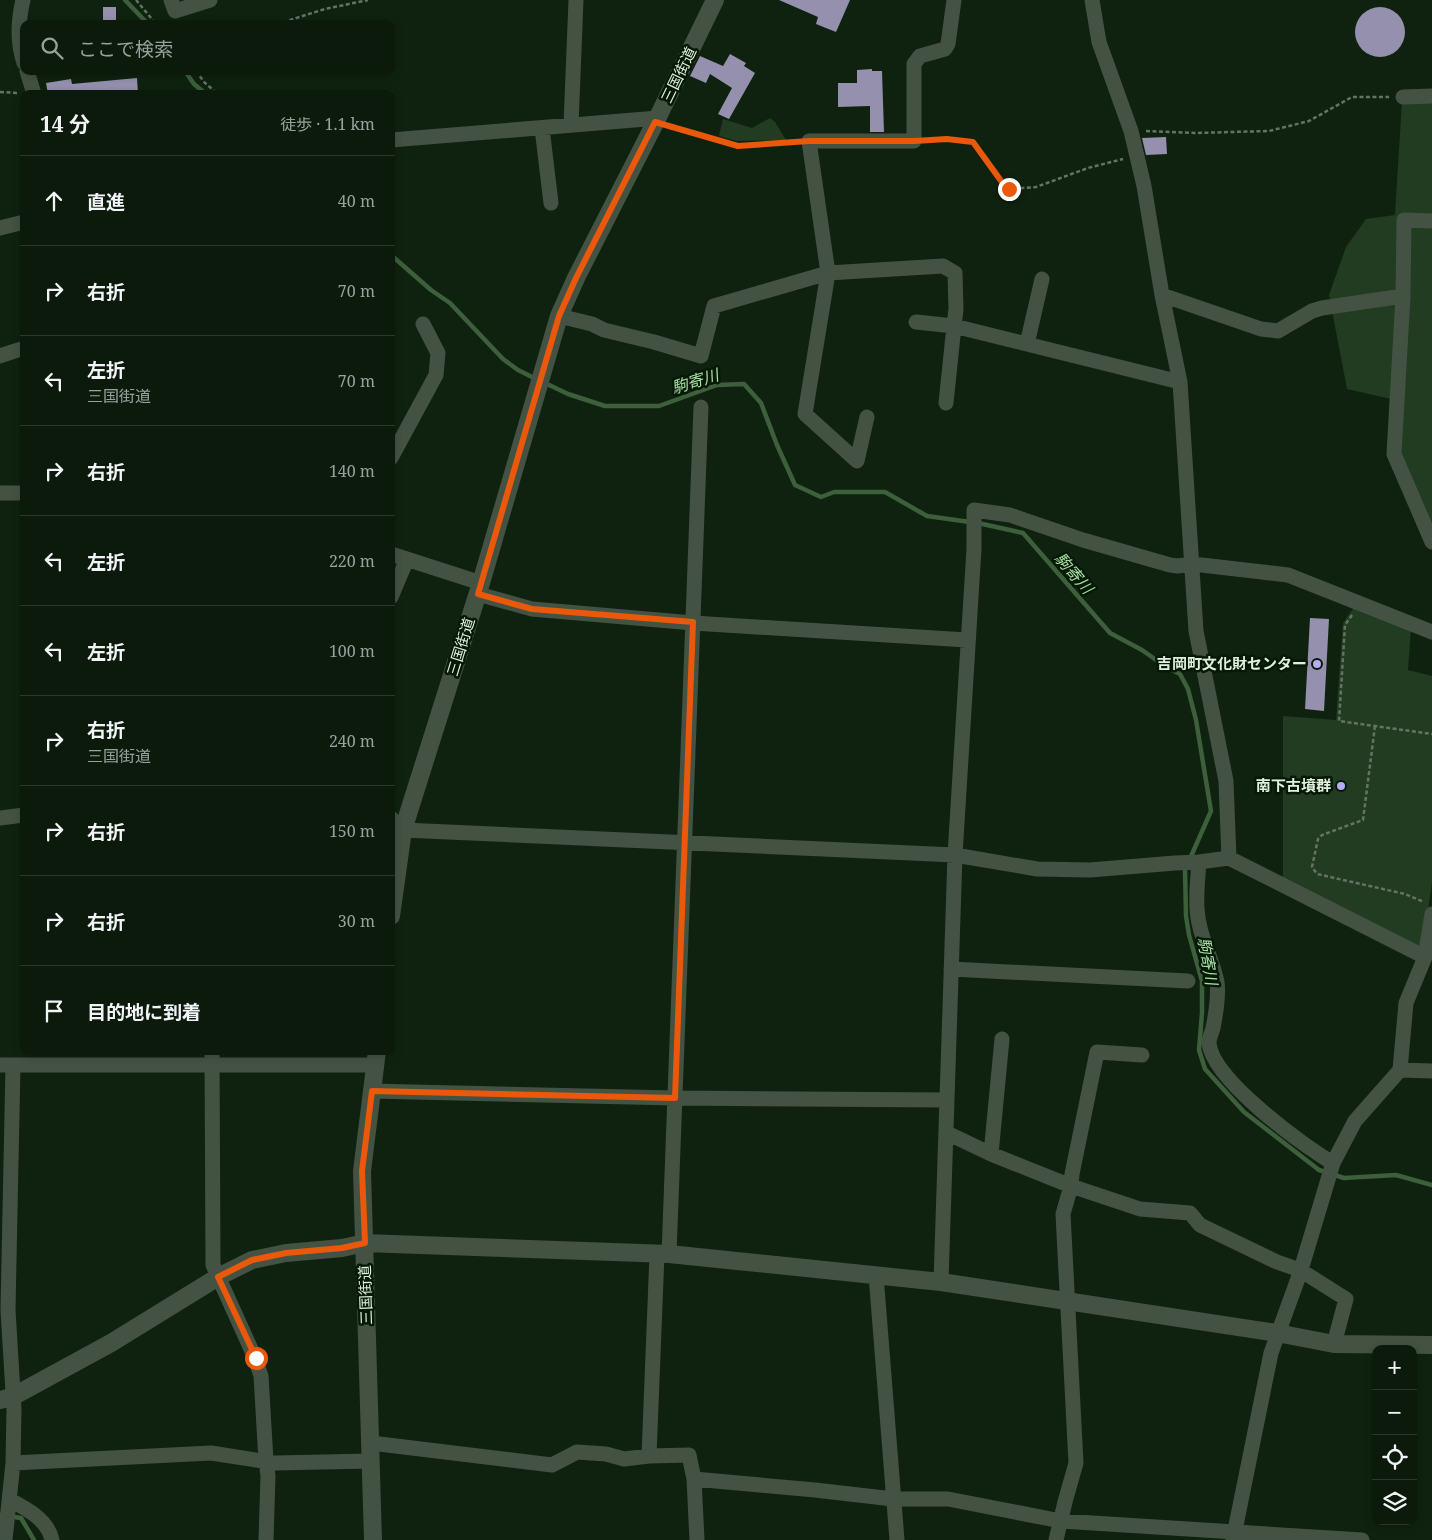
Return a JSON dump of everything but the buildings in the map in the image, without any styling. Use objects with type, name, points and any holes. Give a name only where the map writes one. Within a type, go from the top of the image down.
[{"type":"street","points":[[20,52],[18,19],[23,0]]},
{"type":"street","points":[[172,0],[175,11],[210,0]]},
{"type":"street","points":[[571,125],[576,0]]},
{"type":"street","name":"三国街道","points":[[395,855],[397,824],[479,588],[559,316],[576,278],[715,0]]},
{"type":"street","points":[[867,417],[858,461],[805,414],[828,273],[809,141],[914,141],[914,64],[920,56],[945,49],[948,44],[954,0]]},
{"type":"street","points":[[1092,0],[1099,42],[1131,131],[1144,186],[1162,294],[1180,382],[1196,631],[1226,781],[1230,858]]},
{"type":"street","points":[[28,75],[33,90]]},
{"type":"street","points":[[1403,97],[1432,96]]},
{"type":"street","points":[[395,140],[656,120]]},
{"type":"street","points":[[542,128],[551,204]]},
{"type":"street","points":[[1432,221],[1404,220],[1403,296],[1394,454],[1432,542]]},
{"type":"street","points":[[0,228],[20,223]]},
{"type":"street","points":[[559,316],[701,356],[714,306],[828,273],[943,266],[955,273],[956,309],[946,404]]},
{"type":"street","points":[[1027,344],[1042,280]]},
{"type":"street","points":[[1162,294],[1261,329],[1278,331],[1312,311],[1322,308],[1403,296]]},
{"type":"street","points":[[916,322],[954,326],[1180,382]]},
{"type":"street","points":[[395,451],[436,374],[438,353],[423,324]]},
{"type":"street","points":[[0,356],[20,349]]},
{"type":"street","points":[[649,1456],[675,1098],[701,407]]},
{"type":"street","points":[[0,493],[20,493]]},
{"type":"street","points":[[941,1282],[955,855],[974,549],[974,510],[1010,515],[1083,540],[1170,565],[1193,564],[1288,576],[1432,632]]},
{"type":"street","points":[[395,555],[532,609],[693,622],[967,640]]},
{"type":"street","points":[[395,588],[407,559]]},
{"type":"street","points":[[0,818],[20,816]]},
{"type":"street","points":[[397,824],[685,843],[955,855],[1037,869],[1090,870],[1230,858],[1425,957]]},
{"type":"street","points":[[1199,862],[1197,909],[1201,930],[1217,982],[1217,1007],[1209,1042],[1216,1063],[1238,1088],[1284,1131],[1333,1164]]},
{"type":"street","points":[[1234,1536],[1270,1353],[1300,1270],[1333,1164],[1355,1121],[1400,1070],[1406,1003],[1425,957],[1432,914]]},
{"type":"street","points":[[951,969],[1188,981]]},
{"type":"street","points":[[992,1154],[1002,1039]]},
{"type":"street","points":[[1056,1540],[1076,1463],[1064,1214],[1097,1052],[1142,1055]]},
{"type":"street","points":[[5,1540],[13,1463],[14,1409],[6,1398],[4,1310],[7,1065],[212,1059],[376,1058]]},
{"type":"street","name":"三国街道","points":[[373,1540],[362,1171],[376,1058]]},
{"type":"street","points":[[212,1059],[213,1265],[256,1358],[261,1376],[268,1476],[266,1540]]},
{"type":"street","points":[[1400,1070],[1432,1072]]},
{"type":"street","points":[[372,1091],[675,1098],[946,1100]]},
{"type":"street","points":[[947,1133],[992,1154],[1071,1186],[1140,1209],[1190,1213],[1200,1225],[1277,1262],[1300,1270],[1346,1299],[1334,1344]]},
{"type":"street","points":[[6,1398],[111,1344],[218,1277],[252,1260],[286,1253],[342,1248],[365,1243],[663,1254],[941,1282],[1277,1332],[1334,1344],[1432,1345]]},
{"type":"street","points":[[876,1275],[897,1540]]},
{"type":"street","points":[[371,1443],[552,1465],[577,1452],[606,1454],[624,1459],[689,1455],[694,1479],[697,1540]]},
{"type":"street","points":[[13,1463],[211,1453],[275,1463],[372,1461]]},
{"type":"street","points":[[694,1479],[893,1499],[948,1499],[1061,1522],[1234,1536],[1362,1540]]},
{"type":"street","points":[[10,1500],[29,1509],[38,1517],[51,1534],[52,1540]]},
{"type":"path","points":[[136,0],[153,20]]},
{"type":"path","points":[[290,20],[324,9],[368,0]]},
{"type":"path","points":[[199,75],[214,90]]},
{"type":"path","points":[[1131,131],[1195,133],[1269,131],[1309,121],[1352,97],[1403,97]]},
{"type":"path","points":[[656,120],[738,146],[809,141]]},
{"type":"path","points":[[914,141],[947,139],[973,142],[1004,185],[1009,189],[1036,188],[1088,168],[1136,155]]},
{"type":"path","points":[[1359,603],[1345,625],[1339,721],[1432,734]]},
{"type":"path","points":[[1375,726],[1363,820],[1322,835],[1318,839],[1312,867],[1317,874],[1405,894],[1432,905]]},
{"type":"green space","points":[[1402,101],[1432,101],[1432,528],[1400,450],[1400,401],[1347,389],[1329,295],[1346,247],[1366,219],[1395,215]]},
{"type":"green space","points":[[770,118],[775,122],[786,140],[737,141],[719,136],[723,119],[752,128]]},
{"type":"green space","points":[[1355,606],[1411,628],[1408,670],[1432,676],[1432,883],[1423,944],[1418,947],[1283,880],[1283,716],[1336,720],[1343,623]]},
{"type":"waterway","name":"駒寄川","points":[[125,0],[144,20]]},
{"type":"waterway","name":"駒寄川","points":[[188,75],[201,90]]},
{"type":"waterway","name":"駒寄川","points":[[395,258],[431,290],[450,303],[503,359],[518,370],[536,379]]},
{"type":"waterway","name":"駒寄川","points":[[543,382],[568,394],[605,406],[659,406],[717,385],[744,384],[761,403],[795,485],[821,497],[834,492],[885,492],[927,516],[970,522]]},
{"type":"waterway","name":"駒寄川","points":[[978,523],[1023,533],[1110,633],[1142,650],[1166,667],[1180,674],[1188,689],[1196,720],[1211,811],[1185,870],[1186,916],[1189,935],[1202,981],[1199,1050],[1205,1069],[1244,1112],[1319,1170],[1344,1178],[1396,1175],[1432,1185]]},
{"type":"waterway","points":[[0,1515],[21,1518],[34,1540]]},
{"type":"place","name":"吉岡町文化財センター","points":[[1317,664]]},
{"type":"place","name":"南下古墳群","points":[[1341,786]]},
{"type":"route","points":[[256,1358],[218,1277],[252,1260],[286,1253],[342,1248],[365,1243],[362,1171],[372,1091],[675,1098],[693,622],[532,609],[478,594],[559,316],[576,278],[655,122],[738,146],[809,141],[914,141],[947,139],[973,142],[1004,185],[1009,189]]}]
